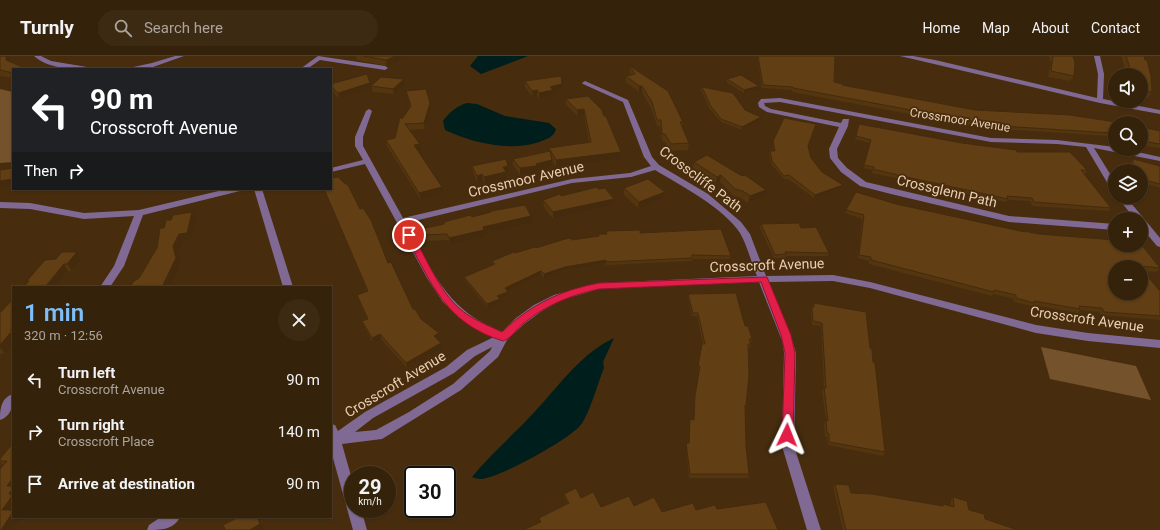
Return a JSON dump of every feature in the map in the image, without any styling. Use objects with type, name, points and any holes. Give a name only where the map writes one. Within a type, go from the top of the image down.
[{"type":"street","points":[[37,56],[49,63],[81,68]]},
{"type":"street","points":[[132,68],[182,56]]},
{"type":"street","points":[[903,56],[946,59],[1100,101],[1160,112]]},
{"type":"street","points":[[1097,56],[1101,74],[1100,101]]},
{"type":"street","points":[[304,68],[320,57],[385,68]]},
{"type":"street","name":"Crosscliffe Path","points":[[584,83],[626,101],[644,150],[656,167],[705,196],[738,224],[745,234],[788,343],[790,353],[788,446],[796,476],[814,530]]},
{"type":"street","name":"Crossmoor Avenue","points":[[844,126],[769,111],[762,107],[761,103],[763,100],[780,100],[991,140],[1089,146],[1160,159]]},
{"type":"street","points":[[369,111],[358,138],[359,146],[445,299],[456,311],[474,323],[503,337]]},
{"type":"street","name":"Crossglenn Path","points":[[851,113],[832,149],[834,158],[844,170],[863,184],[891,192],[1009,219],[1108,226]]},
{"type":"street","points":[[1089,146],[1108,177]]},
{"type":"street","points":[[332,170],[368,161]]},
{"type":"street","name":"Crossmoor Avenue","points":[[401,221],[577,180],[631,175],[656,167]]},
{"type":"street","points":[[0,205],[30,206],[84,216],[139,213],[233,190]]},
{"type":"street","points":[[258,190],[288,286]]},
{"type":"street","points":[[1127,204],[1133,212]]},
{"type":"street","points":[[106,286],[119,266],[139,213]]},
{"type":"street","points":[[1148,232],[1160,244]]},
{"type":"street","name":"Crosscroft Avenue","points":[[332,436],[450,370],[471,353],[503,337],[520,321],[538,308],[558,297],[599,286],[764,279],[846,280],[1036,329],[1088,337],[1160,344]]},
{"type":"street","name":"Crosscroft Avenue","points":[[332,436],[378,435],[413,415],[457,387],[476,371],[494,354],[503,337]]},
{"type":"street","points":[[0,415],[12,400]]},
{"type":"street","points":[[332,436],[344,477]]},
{"type":"street","points":[[154,530],[172,518]]},
{"type":"street","points":[[356,518],[360,530]]},
{"type":"shaded area","points":[[0,89],[12,92],[12,162],[0,163]]},
{"type":"shaded area","points":[[1041,347],[1136,366],[1151,400],[1050,379]]},
{"type":"water","points":[[478,56],[528,56],[481,74],[470,66]]},
{"type":"water","points":[[467,103],[477,104],[505,116],[549,123],[556,129],[552,136],[545,140],[528,145],[516,146],[492,145],[467,139],[445,130],[443,121],[445,118],[456,108]]},
{"type":"water","points":[[614,338],[603,362],[604,368],[590,408],[579,427],[547,450],[517,466],[490,477],[478,479],[472,477],[582,360],[602,344]]},
{"type":"building","points":[[0,56],[6,56],[6,60],[25,68],[12,68],[12,73],[0,70]]},
{"type":"building","points":[[363,56],[396,56],[386,60]]},
{"type":"building","points":[[758,56],[835,56],[834,82],[843,84],[842,85],[975,110],[1070,115],[1108,121],[1108,133],[1001,126],[1000,124],[970,121],[793,87],[763,85]]},
{"type":"building","points":[[1053,56],[1073,56],[1075,62],[1074,76],[1051,71]]},
{"type":"building","points":[[1126,56],[1144,56],[1145,60],[1147,60],[1151,76],[1152,92],[1148,91],[1148,68],[1130,68]]},
{"type":"building","points":[[630,66],[668,91],[683,122],[680,122],[689,143],[671,144],[665,134],[662,134],[661,120],[657,120],[652,102],[642,86],[639,86],[626,76],[635,74]]},
{"type":"building","points":[[367,74],[370,83],[338,93],[332,87],[332,84]]},
{"type":"building","points":[[741,75],[759,86],[744,90],[727,79]]},
{"type":"building","points":[[561,76],[562,84],[550,87],[553,90],[539,93],[537,90],[532,91],[525,81]]},
{"type":"building","points":[[381,77],[404,79],[393,89],[371,86]]},
{"type":"building","points":[[702,87],[733,93],[745,110],[761,117],[742,127],[721,119],[710,105]]},
{"type":"building","points":[[426,89],[430,103],[424,123],[405,124],[420,144],[414,145],[442,187],[419,193],[386,140],[395,138],[400,117],[402,119],[411,106],[406,91]]},
{"type":"building","points":[[588,96],[602,110],[604,116],[606,116],[621,152],[556,160],[549,148],[591,142],[584,109],[577,110],[566,99]]},
{"type":"building","points":[[784,118],[816,124],[808,146],[811,158],[822,172],[843,185],[815,195],[789,175],[784,176],[772,161],[770,151],[775,151],[773,141]]},
{"type":"building","points":[[859,124],[962,143],[1016,150],[1017,152],[1070,152],[1087,170],[1081,170],[1111,208],[1034,202],[1032,198],[1007,196],[1008,199],[873,169],[874,167],[864,165],[871,140],[856,136]]},
{"type":"building","points":[[1148,128],[1160,131],[1160,144],[1148,142]]},
{"type":"building","points":[[550,151],[552,160],[536,164],[537,166],[520,168],[513,159]]},
{"type":"building","points":[[707,155],[742,176],[745,175],[766,190],[750,196],[743,191],[735,189],[721,175],[717,177],[694,162]]},
{"type":"building","points":[[506,159],[508,166],[503,167],[506,172],[484,177],[482,174],[477,176],[472,166]]},
{"type":"building","points":[[1133,159],[1160,166],[1160,184],[1148,181],[1148,164],[1133,164]]},
{"type":"building","points":[[12,168],[12,179],[0,181],[0,170]]},
{"type":"building","points":[[338,177],[348,185],[360,209],[363,208],[371,220],[388,263],[391,262],[413,309],[415,309],[421,319],[439,333],[434,336],[441,343],[406,363],[380,334],[372,338],[362,321],[368,319],[357,295],[368,291],[324,190],[332,190],[332,178]]},
{"type":"building","points":[[648,179],[665,192],[639,202],[624,188]]},
{"type":"building","points":[[597,187],[598,189],[605,188],[614,199],[553,212],[543,200],[560,194],[561,196]]},
{"type":"building","points":[[856,192],[896,204],[1025,232],[1024,231],[1039,234],[1108,239],[1108,252],[1147,252],[1160,268],[1148,267],[1148,260],[1108,260],[1108,300],[1148,300],[1148,277],[1160,290],[1160,316],[1104,312],[1102,308],[1079,306],[1080,309],[1034,301],[1034,303],[1016,298],[1016,295],[994,290],[994,292],[871,260],[871,257],[859,255],[864,215],[846,210]]},
{"type":"building","points":[[525,205],[531,216],[483,227],[484,230],[449,238],[447,234],[421,235],[421,229],[444,224],[444,222],[470,215],[472,217],[491,211]]},
{"type":"building","points":[[192,212],[187,233],[179,234],[173,246],[176,258],[162,286],[131,286],[133,282],[139,278],[157,248],[160,228],[164,228],[166,220],[171,220],[173,215]]},
{"type":"building","points":[[799,223],[801,228],[816,227],[829,253],[785,252],[786,254],[775,255],[761,224]]},
{"type":"building","points":[[721,229],[731,256],[692,255],[692,258],[606,262],[606,260],[565,267],[544,274],[541,271],[505,288],[508,292],[497,296],[500,299],[487,304],[464,277],[495,264],[492,261],[514,252],[536,248],[565,239],[571,238],[572,240],[599,236],[599,234],[607,234],[606,231],[640,230],[640,233]]},
{"type":"building","points":[[62,252],[77,252],[67,264],[64,264],[46,286],[25,286],[29,281],[26,282],[45,260],[56,259]]},
{"type":"building","points":[[736,293],[745,326],[748,326],[752,339],[749,339],[751,344],[748,344],[749,374],[746,406],[745,405],[746,446],[749,474],[690,474],[686,443],[689,443],[690,419],[694,420],[695,396],[700,366],[698,366],[702,344],[705,344],[698,313],[693,313],[688,294]]},
{"type":"building","points":[[12,300],[12,328],[10,330],[12,331],[0,345],[0,313]]},
{"type":"building","points":[[814,303],[866,312],[870,348],[872,349],[873,362],[875,363],[885,452],[829,442],[824,387],[826,388],[822,323],[813,321],[812,307],[814,307]]},
{"type":"building","points":[[12,444],[12,479],[7,486],[12,486],[12,490],[9,494],[12,494],[12,496],[2,510],[12,510],[12,514],[1,530],[0,469],[7,461],[0,461]]},
{"type":"building","points":[[835,484],[849,485],[851,493],[872,494],[943,506],[943,504],[954,507],[953,497],[967,501],[969,510],[984,514],[985,519],[1018,530],[846,530]]},
{"type":"building","points":[[576,488],[581,498],[593,492],[601,507],[629,496],[634,506],[654,497],[662,512],[693,503],[696,510],[715,505],[717,509],[766,502],[778,530],[523,530],[541,522],[539,518],[569,503],[564,494]]},
{"type":"building","points":[[237,518],[257,518],[260,524],[250,530],[223,530],[225,529],[223,525]]},
{"type":"route","points":[[409,235],[432,278],[445,299],[456,311],[474,323],[503,337],[520,321],[538,308],[558,297],[599,286],[764,279],[786,335],[790,353],[787,435]]}]
